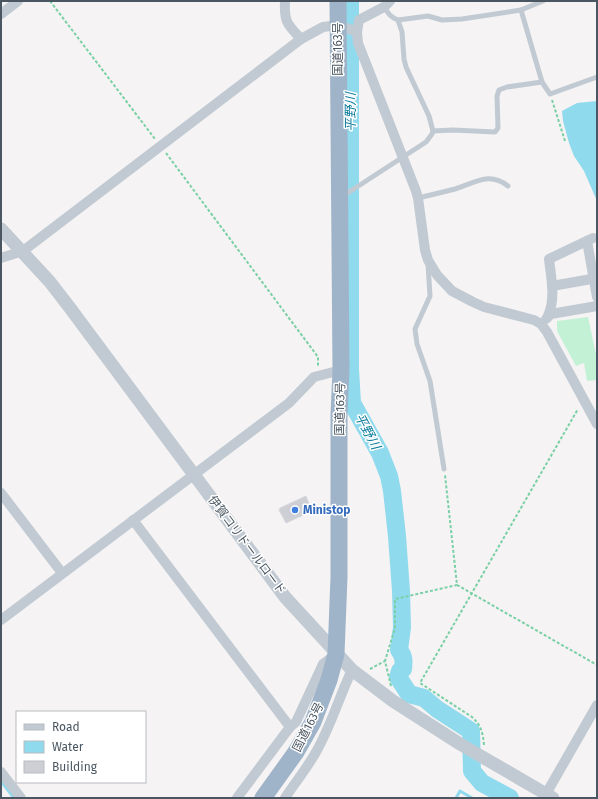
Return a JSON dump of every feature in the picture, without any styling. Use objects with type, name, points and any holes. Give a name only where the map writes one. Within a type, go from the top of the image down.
[{"type":"highway","name":"国道163号","points":[[263,798],[296,752],[313,722],[329,680],[336,654],[339,577],[339,416],[341,370],[342,196],[338,1]]},
{"type":"street","points":[[1,14],[18,1]]},
{"type":"street","points":[[285,1],[285,19],[301,39]]},
{"type":"street","points":[[387,4],[360,20],[357,32],[358,42],[418,198],[425,250],[428,260],[437,275],[452,291],[484,307],[534,320],[541,324],[548,332],[589,403],[597,424]]},
{"type":"street","points":[[1,258],[23,251],[301,39],[323,27],[338,25],[357,32]]},
{"type":"street","name":"伊賀コリドールロード","points":[[1,229],[23,251],[70,308],[285,597],[336,654],[355,672],[393,701],[460,744],[549,796]]},
{"type":"street","points":[[541,324],[548,316],[550,311],[552,286],[549,259],[590,240],[597,297]]},
{"type":"street","points":[[552,286],[595,278]]},
{"type":"street","points":[[548,316],[597,306]]},
{"type":"street","points":[[1,620],[289,403],[314,377],[341,370]]},
{"type":"street","points":[[1,493],[62,573]]},
{"type":"street","points":[[133,520],[290,727]]},
{"type":"street","points":[[237,798],[290,727],[296,722],[323,664],[336,654]]},
{"type":"street","points":[[285,798],[316,753],[342,690],[355,672]]},
{"type":"street","points":[[549,796],[597,705]]},
{"type":"street","points":[[1,772],[21,798]]},
{"type":"lane","points":[[387,4],[388,14],[394,19],[398,20],[428,16],[442,20],[462,19],[521,10],[543,1]]},
{"type":"lane","points":[[521,10],[542,82],[550,94],[597,77]]},
{"type":"lane","points":[[342,196],[426,142],[433,131],[429,116],[405,63],[403,42],[398,20]]},
{"type":"lane","points":[[433,131],[453,130],[495,132],[498,128],[497,96],[499,90],[507,87],[542,82]]},
{"type":"lane","points":[[418,198],[455,189],[484,179],[501,180],[508,186]]},
{"type":"lane","points":[[428,260],[430,296],[415,329],[417,344],[430,381],[444,469]]},
{"type":"path","points":[[50,1],[318,357],[318,366],[314,377]]},
{"type":"path","points":[[550,94],[565,141]]},
{"type":"path","points":[[481,755],[484,744],[482,732],[478,723],[472,717],[420,683],[472,594],[589,403]]},
{"type":"path","points":[[444,469],[457,585]]},
{"type":"path","points":[[393,701],[385,661],[395,628],[395,599],[457,585],[597,665]]},
{"type":"path","points":[[355,672],[385,661]]},
{"type":"green space","points":[[588,317],[597,359],[597,380],[587,381],[584,363],[576,366],[557,331],[557,321]]},
{"type":"water","points":[[597,101],[597,201],[584,171],[574,156],[563,121],[562,111],[577,103]]},
{"type":"building","name":"Ministop","points":[[306,496],[312,511],[286,523],[279,510],[280,508]]},
{"type":"waterway","name":"平野川","points":[[350,1],[350,369],[352,403],[380,453],[389,476],[392,491],[401,591],[402,627],[399,650],[403,657],[403,669],[400,671],[398,677],[409,694],[424,698],[437,709],[471,731],[472,771],[482,783],[510,798]]},
{"type":"waterway","points":[[1,781],[14,798]]},
{"type":"waterway","points":[[456,798],[460,791],[472,798]]},
{"type":"place","name":"Ministop","points":[[295,510]]}]
